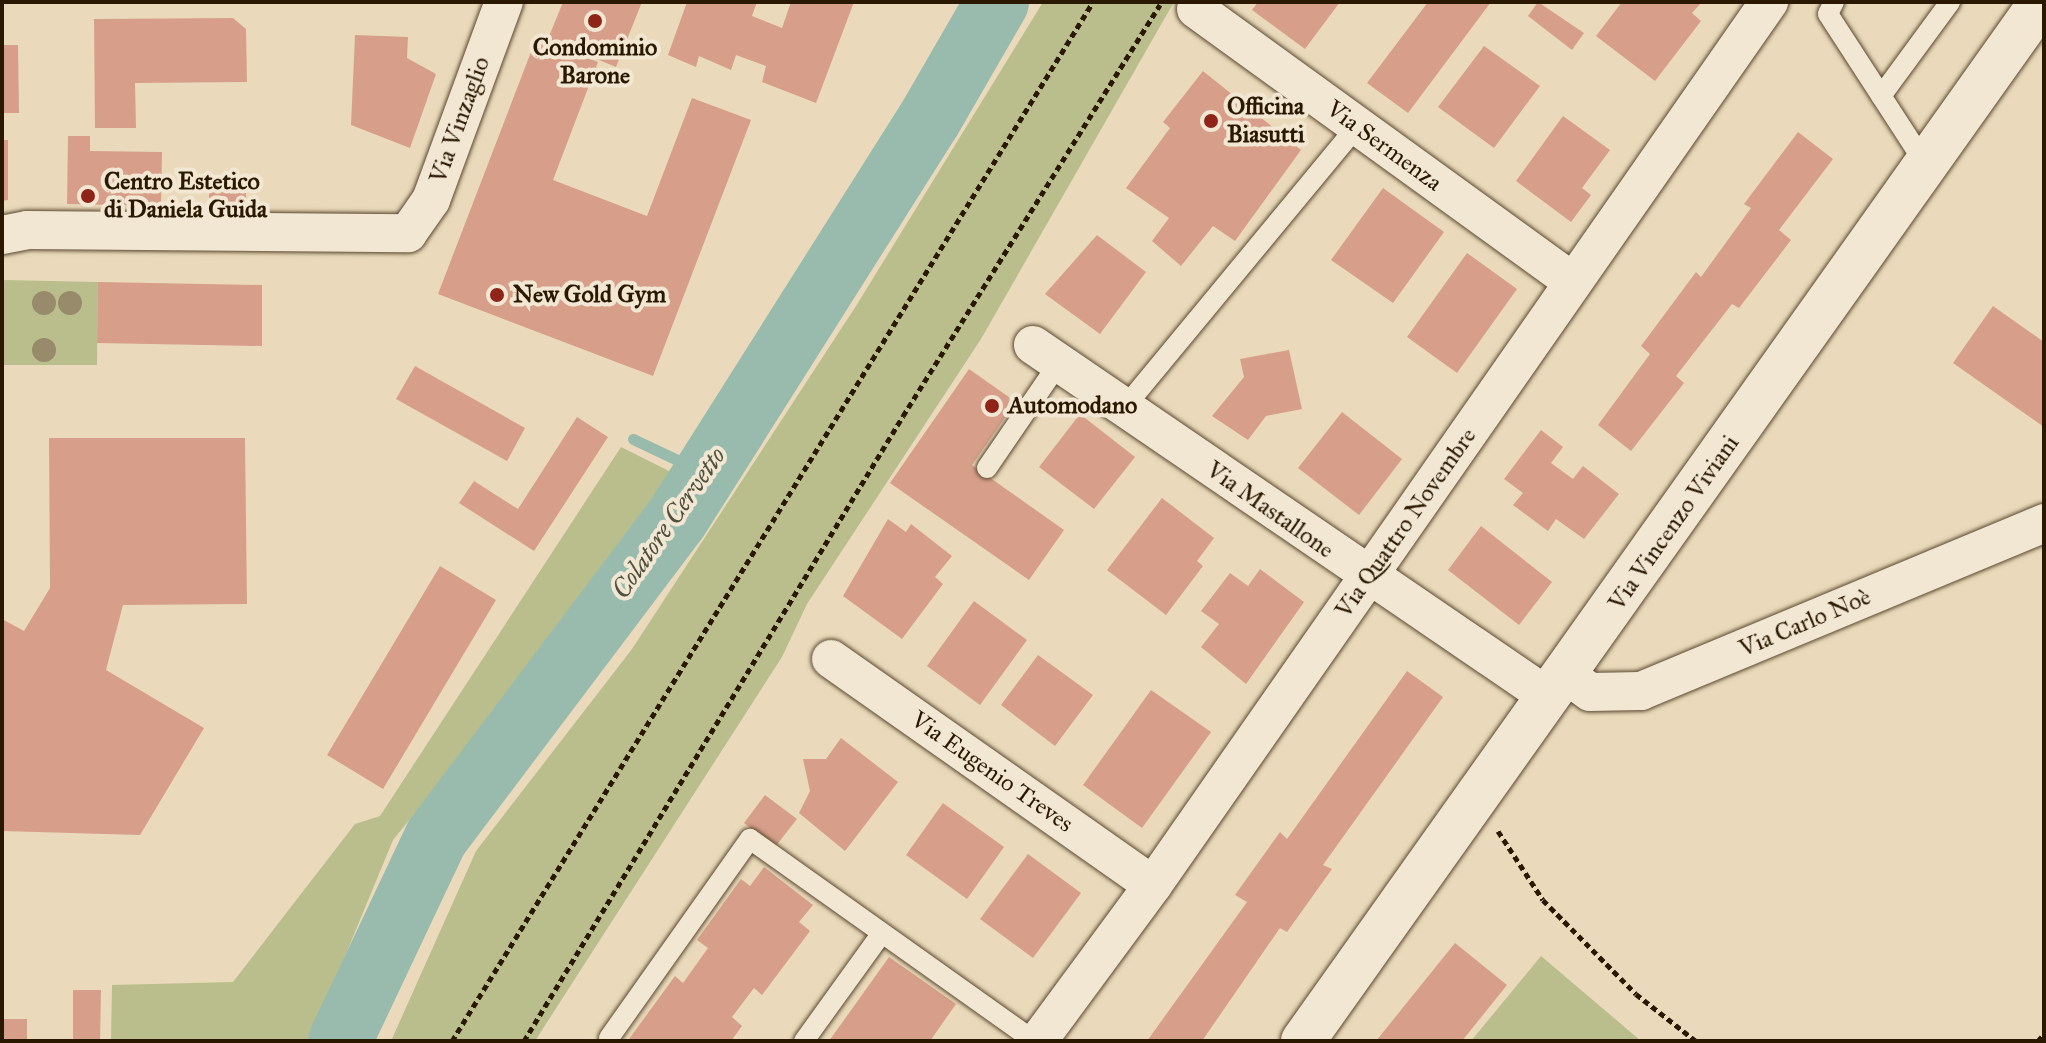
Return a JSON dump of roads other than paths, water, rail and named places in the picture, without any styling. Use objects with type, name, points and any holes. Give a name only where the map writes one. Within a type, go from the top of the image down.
[{"type":"main road","name":"Via Vincenzo Viviani","points":[[1303,1041],[1558,687],[2041,2]]},
{"type":"street","name":"Via Vinzaglio","points":[[2,235],[27,230],[408,233],[431,200],[504,2]]},
{"type":"street","name":"Via Quattro Novembre","points":[[1036,1041],[1153,885],[1769,2]]},
{"type":"street","name":"Via Sermenza","points":[[1179,5],[1357,126],[1572,281]]},
{"type":"street","name":"Via Mastallone","points":[[1046,354],[1368,578],[1558,687]]},
{"type":"street","name":"Via Carlo Noè","points":[[1558,687],[1590,692],[1641,691],[2044,523]]},
{"type":"street","name":"Via Eugenio Treves","points":[[831,659],[1153,885]]},
{"type":"lane","points":[[1881,96],[1950,2]]},
{"type":"lane","points":[[1825,6],[1926,165]]},
{"type":"lane","points":[[1124,408],[1357,126]]},
{"type":"lane","points":[[987,468],[1046,354]]},
{"type":"lane","points":[[609,1038],[750,839],[1036,1041]]},
{"type":"lane","points":[[804,1041],[882,933]]},
{"type":"waterway","name":"Colatore Cervetto","points":[[340,1041],[436,838],[676,520],[929,120],[997,2]]},
{"type":"waterway","name":"Colatore Cervetto","points":[[633,439],[705,473]]},
{"type":"place","name":"Condominio Barone","points":[[595,21]]},
{"type":"place","name":"Officina Biasutti","points":[[1211,121]]},
{"type":"place","name":"Centro Estetico di Daniela Guida","points":[[88,196]]},
{"type":"place","name":"New Gold Gym","points":[[497,295]]},
{"type":"place","name":"Automodano","points":[[992,406]]}]
